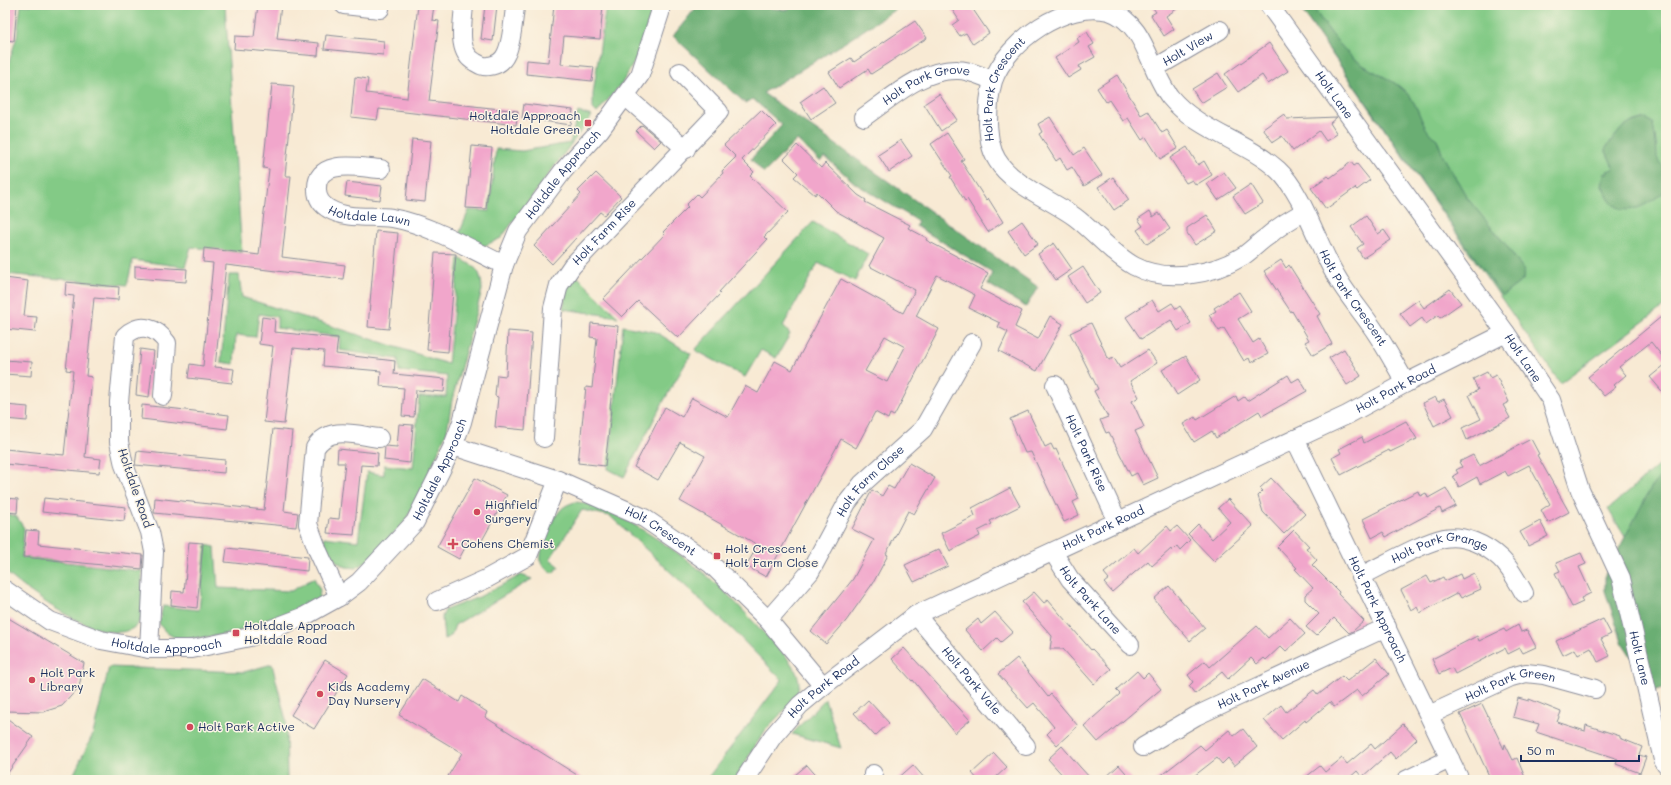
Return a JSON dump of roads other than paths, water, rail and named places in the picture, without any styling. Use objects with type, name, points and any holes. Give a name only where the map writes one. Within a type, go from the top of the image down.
[{"type":"street","points":[[344,5],[380,9]]},
{"type":"street","points":[[464,5],[462,40],[465,52],[472,61],[483,67],[493,66],[501,62],[507,53],[515,8]]},
{"type":"street","name":"Holtdale Approach","points":[[5,590],[50,621],[101,640],[149,649],[192,649],[250,637],[303,617],[339,597],[359,582],[415,522],[453,446],[462,422],[504,265],[518,231],[563,171],[595,136],[626,96],[640,75],[660,12],[660,5]]},
{"type":"street","name":"Holt Lane","points":[[1269,5],[1506,333],[1551,400],[1580,490],[1621,578],[1663,760],[1666,766]]},
{"type":"street","name":"Holt Park Crescent","points":[[1304,212],[1282,225],[1244,255],[1225,266],[1198,273],[1173,276],[1150,273],[1134,266],[1121,257],[1088,226],[1025,185],[1001,166],[991,147],[989,133],[988,109],[994,80],[1009,54],[1041,25],[1060,14],[1080,8],[1095,8],[1111,11],[1126,20],[1140,39],[1170,96],[1187,113],[1210,129],[1260,157],[1279,171],[1292,188],[1304,212],[1323,253],[1336,278],[1378,336],[1406,383]]},
{"type":"street","name":"Holt View","points":[[1155,68],[1220,30]]},
{"type":"street","name":"Holt Park Grove","points":[[864,117],[920,77],[937,72],[959,70],[994,80]]},
{"type":"street","name":"Holt Farm Rise","points":[[544,438],[553,308],[559,285],[572,266],[720,112],[680,72]]},
{"type":"street","points":[[626,96],[686,149]]},
{"type":"street","name":"Holtdale Lawn","points":[[381,168],[336,167],[327,169],[317,182],[317,192],[320,201],[328,209],[339,214],[392,218],[413,224],[443,236],[504,265]]},
{"type":"street","name":"Holtdale Road","points":[[149,649],[154,552],[150,532],[124,464],[119,442],[119,402],[125,336],[131,331],[141,327],[150,328],[159,332],[167,343],[163,396]]},
{"type":"street","name":"Holt Park Road","points":[[744,780],[773,736],[800,705],[916,615],[1347,415],[1406,383],[1506,333]]},
{"type":"street","name":"Holt Farm Close","points":[[768,620],[810,572],[847,503],[862,484],[923,429],[972,343]]},
{"type":"street","name":"Holt Park Rise","points":[[1055,385],[1118,522]]},
{"type":"street","points":[[339,597],[318,551],[308,524],[315,448],[320,439],[337,433],[379,438]]},
{"type":"street","name":"Holt Park Approach","points":[[1295,439],[1460,780]]},
{"type":"street","name":"Holt Crescent","points":[[453,446],[558,480],[644,518],[711,564],[768,620],[823,686]]},
{"type":"street","points":[[437,601],[486,579],[528,556],[558,480]]},
{"type":"street","name":"Holt Park Grange","points":[[1361,576],[1429,544],[1445,538],[1459,538],[1474,542],[1489,549],[1501,559],[1524,593]]},
{"type":"street","name":"Holt Park Lane","points":[[1053,552],[1070,579],[1130,645]]},
{"type":"street","name":"Holt Park Vale","points":[[916,615],[1026,746]]},
{"type":"street","name":"Holt Park Avenue","points":[[1143,747],[1196,716],[1387,627]]},
{"type":"street","name":"Holt Park Green","points":[[1429,716],[1511,677],[1526,673],[1544,675],[1595,689]]},
{"type":"street","points":[[1406,780],[1450,759]]},
{"type":"place","name":"Holtdale Approach Holtdale Green","points":[[588,123]]},
{"type":"place","name":"Highfield Surgery","points":[[477,512]]},
{"type":"place","name":"Cohens Chemist","points":[[453,544]]},
{"type":"place","name":"Holt Crescent Holt Farm Close","points":[[717,556]]},
{"type":"place","name":"Holtdale Approach Holtdale Road","points":[[236,633]]},
{"type":"place","name":"Holt Park Library","points":[[32,680]]},
{"type":"place","name":"Kids Academy Day Nursery","points":[[320,694]]},
{"type":"place","name":"Holt Park Active","points":[[190,727]]}]
